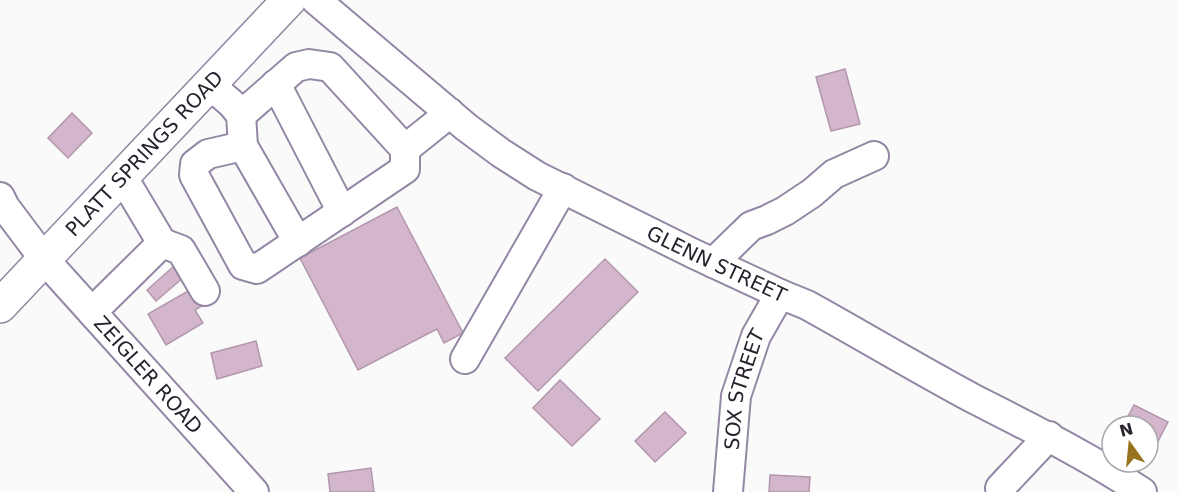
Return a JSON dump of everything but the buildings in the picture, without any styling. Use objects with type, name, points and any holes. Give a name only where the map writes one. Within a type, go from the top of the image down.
[{"type":"main road","name":"PLATT SPRINGS ROAD","points":[[0,306],[289,0]]},
{"type":"street","name":"GLENN STREET","points":[[316,0],[450,113],[501,153],[537,176],[713,263],[807,305],[972,398],[1049,436],[1142,492]]},
{"type":"street","points":[[353,92],[381,55]]},
{"type":"street","points":[[241,115],[296,67],[309,64],[330,67],[405,149],[405,169],[257,269],[243,265],[194,175],[195,164],[208,153],[243,146]]},
{"type":"street","points":[[209,84],[241,115],[243,146],[298,242]]},
{"type":"street","points":[[276,84],[342,212]]},
{"type":"street","points":[[405,149],[450,113]]},
{"type":"street","points":[[713,263],[751,226],[785,212],[834,174],[874,156]]},
{"type":"street","points":[[122,176],[162,243],[181,250],[205,291]]},
{"type":"street","points":[[465,359],[563,188]]},
{"type":"street","name":"ZEIGLER ROAD","points":[[0,197],[44,259],[254,492]]},
{"type":"street","points":[[92,312],[162,243]]},
{"type":"street","name":"SOX STREET","points":[[728,492],[736,396],[756,336],[780,294]]},
{"type":"street","points":[[1002,492],[1000,488],[1049,436]]}]
